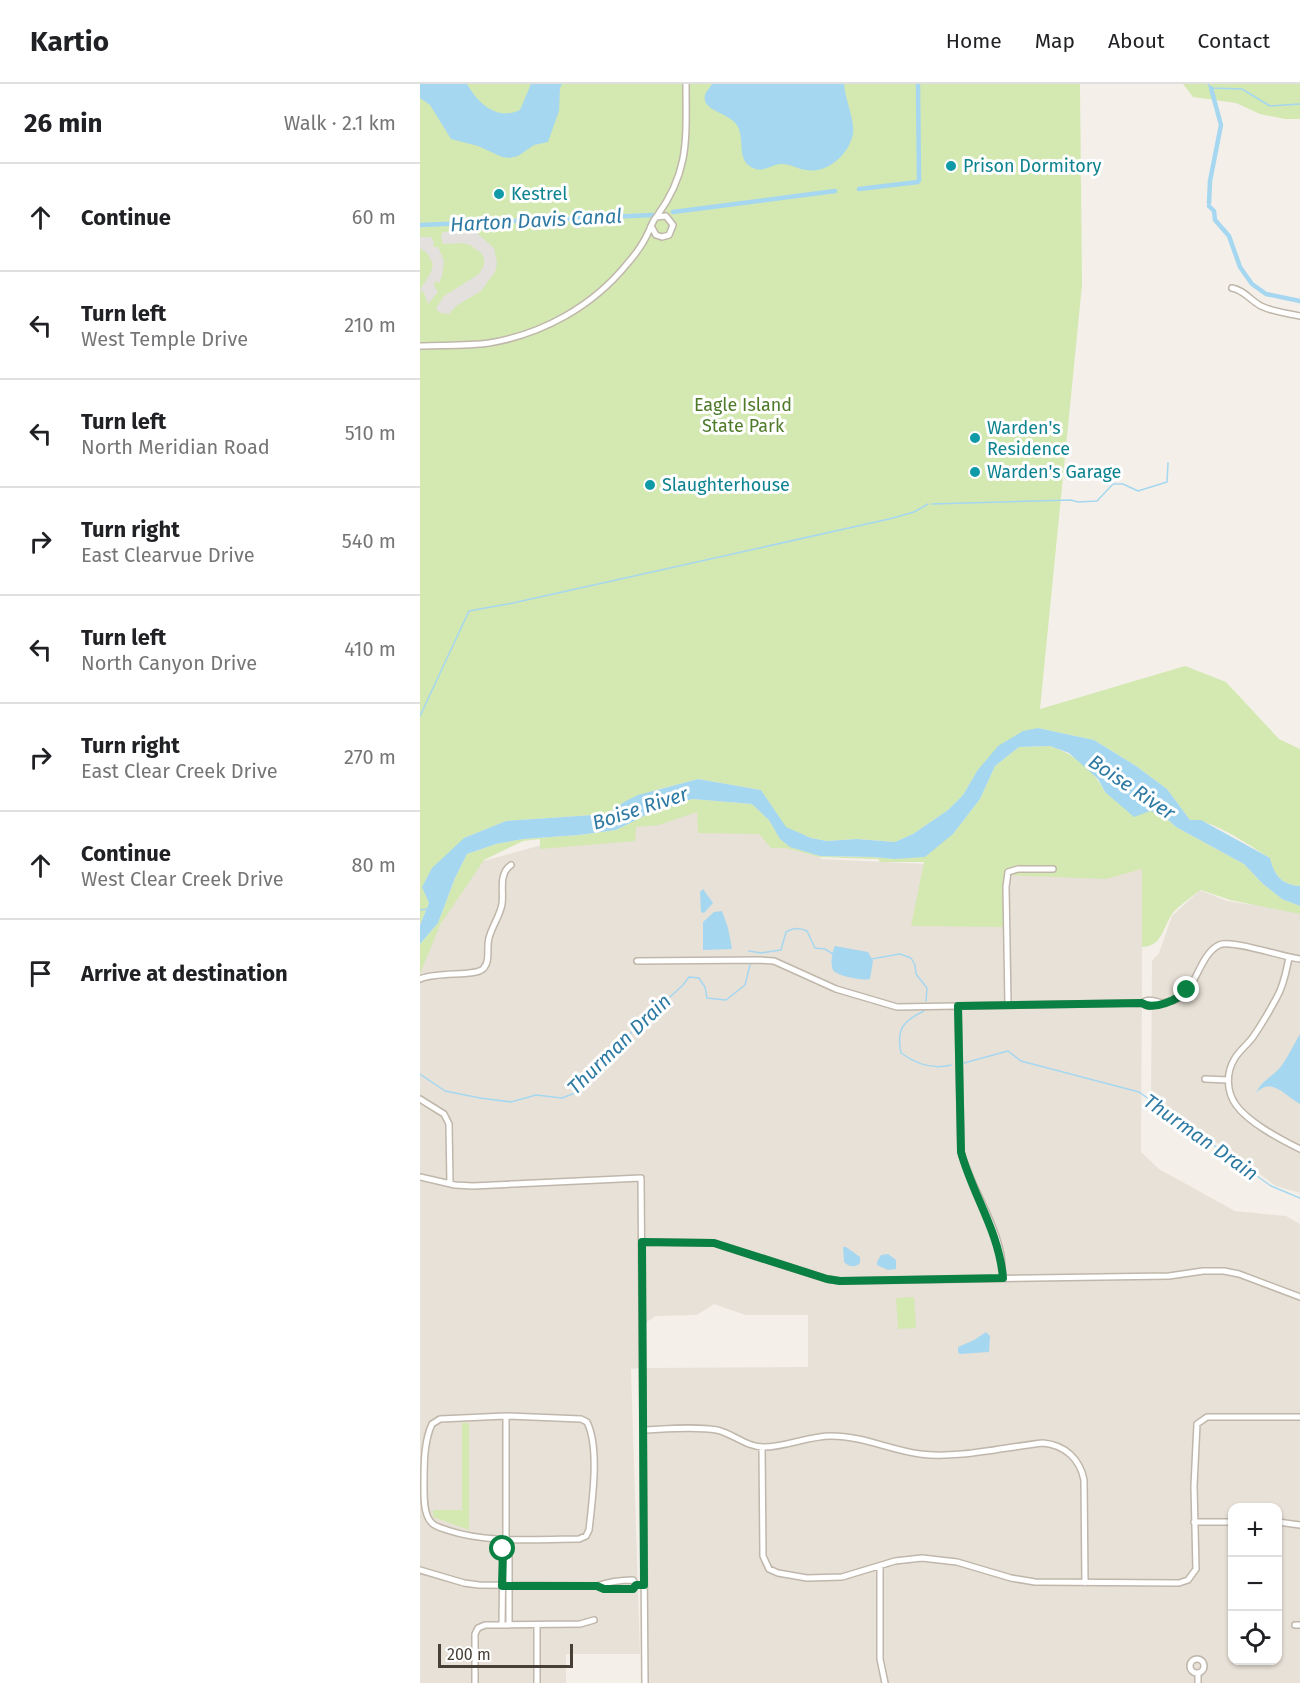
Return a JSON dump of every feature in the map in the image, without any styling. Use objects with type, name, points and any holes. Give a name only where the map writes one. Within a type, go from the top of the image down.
[{"type":"street","points":[[420,346],[488,343],[522,335],[547,326],[585,304],[606,287],[643,243],[678,181],[685,156],[686,84]]},
{"type":"street","points":[[643,243],[666,237],[672,232],[673,225],[668,217],[668,200]]},
{"type":"street","points":[[656,217],[663,215],[668,217]]},
{"type":"street","points":[[651,226],[653,232],[659,237]]},
{"type":"street","points":[[1232,288],[1239,289],[1255,303],[1268,309],[1300,316]]},
{"type":"street","points":[[420,979],[428,975],[478,972],[483,968],[488,957],[489,937],[502,907],[503,874],[511,865]]},
{"type":"street","points":[[1008,1005],[1006,887],[1008,872],[1018,869],[1053,869]]},
{"type":"street","points":[[637,961],[769,961],[836,989],[897,1007],[1142,1003],[1145,1000],[1168,1003],[1182,996],[1210,953],[1221,944],[1232,944],[1300,959]]},
{"type":"street","points":[[1289,958],[1277,997],[1253,1037],[1235,1057],[1228,1080],[1230,1093],[1242,1112],[1300,1149]]},
{"type":"street","points":[[958,1006],[961,1152],[966,1170],[996,1237],[1001,1255],[1003,1278]]},
{"type":"street","points":[[1205,1079],[1228,1080]]},
{"type":"street","points":[[420,1099],[444,1114],[449,1124],[450,1184]]},
{"type":"street","points":[[420,1177],[450,1184],[473,1186],[641,1178],[645,1683]]},
{"type":"street","points":[[642,1242],[714,1243],[827,1279],[840,1281],[1136,1277],[1224,1271],[1239,1274],[1300,1297]]},
{"type":"street","points":[[502,1625],[509,1549],[506,1542],[506,1416]]},
{"type":"street","points":[[506,1416],[581,1419],[587,1422],[592,1451],[593,1493],[589,1530],[586,1536],[579,1539],[506,1542],[462,1535],[429,1521],[424,1493],[425,1456],[430,1427],[440,1419],[506,1416]]},
{"type":"street","points":[[762,1447],[763,1556],[769,1569],[778,1573],[807,1578],[842,1577],[908,1559],[936,1558],[1026,1581],[1179,1583],[1188,1580],[1196,1569],[1194,1522],[1197,1427],[1200,1422],[1207,1418],[1300,1417]]},
{"type":"street","points":[[644,1430],[716,1430],[748,1444],[762,1447],[808,1438],[853,1437],[905,1452],[927,1455],[947,1455],[1043,1443],[1053,1445],[1068,1451],[1080,1465],[1084,1480],[1085,1583]]},
{"type":"street","points":[[1194,1522],[1228,1522]]},
{"type":"street","points":[[1282,1523],[1300,1525]]},
{"type":"street","points":[[879,1566],[880,1659],[885,1683]]},
{"type":"street","points":[[420,1570],[464,1583],[506,1586],[597,1586],[627,1580],[633,1580],[636,1585],[644,1585]]},
{"type":"street","points":[[506,1586],[509,1625]]},
{"type":"street","points":[[475,1683],[475,1634],[479,1627],[485,1625],[580,1624],[594,1620]]},
{"type":"street","points":[[537,1625],[537,1683]]},
{"type":"street","points":[[1198,1673],[1198,1683]]},
{"type":"shaded area","points":[[475,231],[494,248],[497,263],[495,272],[481,291],[456,306],[449,314],[440,313],[436,308],[444,296],[479,274],[484,265],[481,253],[470,245],[443,244],[441,236],[443,232]]},
{"type":"shaded area","points":[[420,237],[431,237],[434,242],[433,247],[438,247],[444,261],[442,276],[439,283],[436,281],[434,285],[438,292],[428,304],[424,293],[420,290],[433,264],[427,253],[420,248]]},
{"type":"shaded area","points":[[693,800],[759,806],[822,859],[926,864],[1143,819],[1141,1152],[1159,1169],[1235,1211],[1286,1216],[1300,1224],[1300,1683],[648,1683],[646,1368],[808,1367],[808,1315],[745,1315],[714,1304],[697,1315],[656,1316],[645,1323],[643,1173],[639,1174],[639,1368],[631,1369],[640,1654],[566,1654],[566,1683],[420,1683],[420,953],[430,943],[476,863],[545,844],[635,837],[635,826]]},
{"type":"shaded area","points":[[1199,891],[1227,901],[1300,912],[1300,1193],[1276,1186],[1151,1095],[1152,961],[1159,953],[1172,916]]},
{"type":"green space","name":"Eagle Island State Park","points":[[420,84],[1080,84],[1082,285],[1040,709],[1185,666],[1226,682],[1279,739],[1300,749],[1300,886],[1288,884],[1280,878],[1270,858],[1242,840],[1220,828],[1190,820],[1167,789],[1136,766],[1094,740],[1038,728],[977,771],[963,795],[948,810],[913,834],[895,842],[857,839],[827,841],[811,838],[786,828],[761,790],[698,779],[656,790],[624,802],[608,814],[506,821],[464,838],[429,903],[420,925]]},
{"type":"green space","points":[[1183,84],[1300,84],[1300,119],[1285,119],[1260,114],[1236,103],[1193,97]]},
{"type":"green space","points":[[1050,746],[1082,763],[1095,776],[1105,792],[1163,815],[1176,827],[1244,864],[1263,884],[1282,899],[1300,906],[1300,914],[1230,900],[1201,890],[1173,912],[1154,944],[1142,947],[1142,869],[1106,879],[1004,875],[1003,927],[911,926],[924,862],[880,862],[878,859],[820,857],[785,848],[771,848],[759,834],[698,833],[697,812],[659,825],[636,827],[635,841],[540,849],[540,839],[523,841],[484,860],[440,925],[420,974],[420,944],[438,923],[467,854],[496,844],[523,839],[616,830],[646,815],[692,799],[752,804],[769,820],[780,839],[790,847],[820,856],[894,859],[953,834],[980,799],[995,766],[1019,747]]},
{"type":"green space","points":[[914,1297],[916,1328],[898,1329],[896,1298]]},
{"type":"green space","points":[[462,1423],[469,1423],[469,1530],[433,1517],[433,1510],[462,1510]]},
{"type":"water","points":[[420,84],[467,84],[477,98],[489,108],[496,112],[511,113],[520,110],[531,84],[562,84],[559,111],[548,142],[534,145],[518,156],[510,158],[451,139],[430,105],[420,98]]},
{"type":"water","points":[[712,84],[844,84],[853,122],[851,141],[836,161],[822,169],[806,170],[784,164],[764,169],[753,168],[744,160],[738,127],[729,118],[712,109],[705,101]]},
{"type":"water","name":"Boise River","points":[[1038,728],[1094,740],[1136,766],[1167,789],[1190,820],[1201,820],[1270,858],[1280,878],[1288,884],[1300,886],[1300,906],[1282,899],[1263,884],[1244,864],[1176,827],[1163,815],[1150,811],[1134,817],[1105,792],[1098,779],[1069,753],[1050,746],[1019,747],[995,766],[980,799],[953,834],[925,857],[894,859],[820,856],[790,847],[780,839],[769,820],[752,804],[692,799],[646,815],[616,830],[523,839],[496,844],[467,854],[438,923],[420,944],[420,925],[429,903],[422,887],[432,868],[464,838],[506,821],[608,814],[638,795],[698,779],[761,790],[786,827],[811,838],[827,841],[857,839],[895,842],[913,834],[948,810],[963,795],[977,771],[998,746],[1023,731]]},
{"type":"water","points":[[703,889],[713,903],[704,913],[701,912],[700,892]]},
{"type":"water","points":[[722,911],[732,949],[703,950],[703,922],[714,912]]},
{"type":"water","points":[[835,946],[868,952],[873,961],[870,979],[850,978],[835,972],[832,967],[832,955]]},
{"type":"water","points":[[1300,1034],[1300,1104],[1273,1087],[1262,1088],[1256,1093],[1282,1065]]},
{"type":"water","points":[[843,1247],[860,1257],[860,1263],[852,1266],[844,1262]]},
{"type":"water","points":[[888,1254],[896,1260],[896,1269],[888,1270],[877,1265],[881,1255]]},
{"type":"water","points":[[986,1332],[990,1336],[989,1352],[960,1354],[958,1352],[958,1347]]},
{"type":"waterway","name":"Harton Davis Canal","points":[[859,189],[918,182],[918,84]]},
{"type":"waterway","points":[[1208,84],[1211,88],[1242,89],[1270,106],[1300,104]]},
{"type":"waterway","points":[[1209,203],[1210,181],[1221,125],[1211,88]]},
{"type":"waterway","name":"Harton Davis Canal","points":[[673,212],[835,191]]},
{"type":"waterway","points":[[1209,206],[1214,211],[1215,220],[1229,236],[1240,267],[1252,284],[1266,294],[1300,301]]},
{"type":"waterway","name":"Harton Davis Canal","points":[[420,225],[653,215]]},
{"type":"waterway","points":[[932,504],[1097,501],[1113,484],[1123,484],[1138,491],[1167,482],[1168,463]]},
{"type":"waterway","points":[[420,716],[469,611],[889,519],[914,512],[928,504]]},
{"type":"waterway","points":[[420,910],[428,909]]},
{"type":"waterway","name":"Thurman Drain","points":[[749,951],[761,953],[781,950],[786,932],[798,929],[807,931],[815,948],[825,949],[833,954]]},
{"type":"waterway","name":"Thurman Drain","points":[[871,959],[900,954],[911,958],[916,974],[927,988],[926,1001]]},
{"type":"waterway","name":"Thurman Drain","points":[[420,1074],[445,1091],[480,1098],[511,1102],[536,1095],[562,1098],[575,1093],[595,1066],[689,977],[699,978],[705,987],[707,998],[726,1000],[745,985],[750,965]]},
{"type":"waterway","name":"Thurman Drain","points":[[924,1011],[911,1018],[903,1027],[900,1038],[901,1053],[925,1065],[937,1067],[951,1065]]},
{"type":"waterway","name":"Thurman Drain","points":[[964,1063],[1008,1051],[1021,1061],[1139,1092],[1271,1186],[1300,1198]]},
{"type":"place","name":"Prison Dormitory","points":[[951,166]]},
{"type":"place","name":"Kestrel","points":[[499,194]]},
{"type":"place","name":"Warden's Residence","points":[[975,438]]},
{"type":"place","name":"Warden's Garage","points":[[975,472]]},
{"type":"place","name":"Slaughterhouse","points":[[650,485]]},
{"type":"route","points":[[503,1549],[502,1586],[597,1586],[604,1589],[633,1589],[636,1585],[644,1585],[642,1242],[714,1243],[827,1279],[840,1281],[1003,1278],[1001,1255],[996,1237],[966,1170],[961,1152],[958,1006],[1142,1003],[1146,1006],[1153,1006],[1176,1000],[1187,990]]}]
